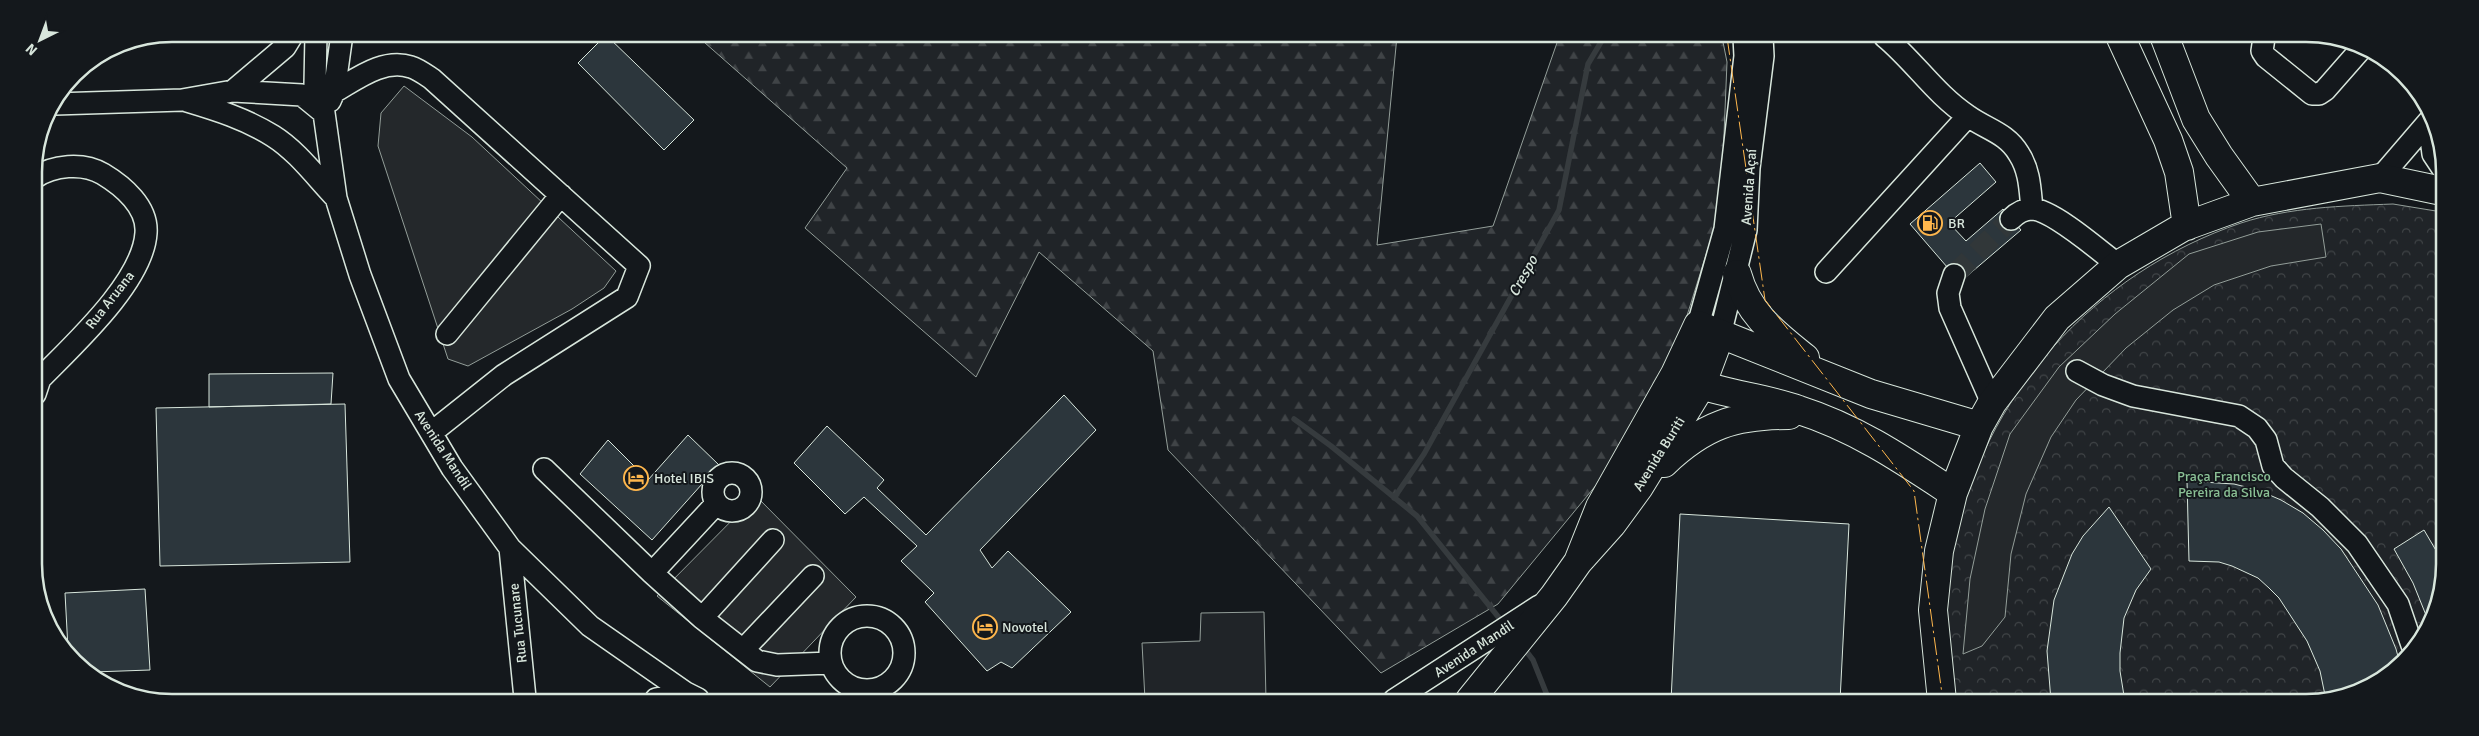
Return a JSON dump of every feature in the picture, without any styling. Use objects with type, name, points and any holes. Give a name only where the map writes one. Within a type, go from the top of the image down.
[{"type":"main road","points":[[2123,42],[2168,140],[2179,172],[2187,226]]},
{"type":"main road","points":[[2168,42],[2196,119],[2219,156],[2252,202]]},
{"type":"main road","points":[[1941,693],[1933,610],[1939,551],[1952,493],[1986,415],[2057,318],[2118,265],[2187,226],[2252,202],[2380,178],[2436,190]]},
{"type":"main road","points":[[1737,274],[1742,293],[1772,332],[1830,378]]},
{"type":"main road","name":"Avenida Buriti","points":[[1578,562],[1600,507],[1675,374],[1709,330]]},
{"type":"main road","name":"Avenida Buriti","points":[[1475,693],[1554,596],[1578,562],[1612,524],[1639,487],[1701,386],[1709,330]]},
{"type":"main road","points":[[1709,330],[1871,394],[1986,415]]},
{"type":"main road","points":[[1675,374],[1701,386],[1762,398],[1838,423],[1888,450],[1952,493]]},
{"type":"main road","points":[[1639,487],[1688,441],[1728,422],[1758,415],[1817,416]]},
{"type":"street","name":"Avenida Açaí","points":[[1709,330],[1725,229],[1745,56],[1744,42]]},
{"type":"street","name":"Avenida Açaí","points":[[1709,330],[1737,274],[1746,230],[1749,168],[1763,56],[1762,42]]},
{"type":"street","points":[[1890,42],[1968,116],[2002,134],[2019,153],[2029,176],[2032,209]]},
{"type":"street","points":[[2263,42],[2262,51],[2266,57],[2312,94],[2326,90],[2358,53]]},
{"type":"street","points":[[233,91],[285,47],[287,43]]},
{"type":"street","name":"Avenida Mandil","points":[[316,43],[315,84],[324,113],[336,198],[360,275],[399,379],[452,468],[510,548],[590,626],[689,694]]},
{"type":"street","points":[[63,104],[182,100],[233,91],[302,95],[324,113],[334,92],[341,43]]},
{"type":"street","points":[[334,92],[377,68],[394,64],[412,67],[432,79],[639,266],[626,297],[504,375],[431,433]]},
{"type":"street","points":[[182,100],[230,113],[273,136],[298,157],[336,198]]},
{"type":"street","points":[[1826,272],[1968,116]]},
{"type":"street","points":[[2380,178],[2427,124]]},
{"type":"street","points":[[2430,133],[2435,157]]},
{"type":"street","name":"Rua Aruana","points":[[42,374],[109,305],[130,277],[141,255],[146,232],[141,209],[126,191],[102,173],[84,167],[66,167],[43,173]]},
{"type":"street","points":[[447,334],[561,195]]},
{"type":"street","points":[[2011,218],[2017,213],[2032,209],[2052,216],[2118,265]]},
{"type":"street","points":[[1954,275],[1948,293],[1950,308],[1986,415]]},
{"type":"street","points":[[2077,371],[2103,385],[2133,396],[2239,416],[2257,428],[2266,440],[2273,466],[2284,478],[2320,507],[2357,544],[2398,604],[2411,642]]},
{"type":"street","points":[[544,469],[652,573],[702,618],[743,650],[765,664],[831,663]]},
{"type":"street","points":[[652,573],[716,504]]},
{"type":"street","points":[[702,618],[773,540]]},
{"type":"street","name":"Rua Tucunare","points":[[510,548],[525,694]]},
{"type":"street","points":[[743,650],[813,576]]},
{"type":"street","name":"Avenida Mandil","points":[[1404,693],[1554,596]]},
{"type":"street","points":[[870,694],[848,685],[837,676],[831,663],[830,646],[835,634],[852,619],[865,616],[887,622],[897,631],[903,644],[904,657],[901,670],[892,681],[872,694]]},
{"type":"green space","points":[[1396,42],[1377,245],[1493,226],[1557,42],[1723,42],[1727,62],[1721,207],[1680,338],[1597,484],[1498,604],[1381,673],[1168,450],[1153,351],[1039,252],[976,377],[805,228],[847,168],[705,43]]},
{"type":"green space","name":"Praça Francisco Pereira da Silva","points":[[2393,204],[2436,211],[2435,580],[2427,613],[2410,643],[2379,672],[2356,684],[2332,691],[2315,693],[1951,693],[1947,625],[1948,587],[1953,549],[1967,493],[1989,440],[2018,392],[2053,347],[2094,307],[2139,273],[2188,245],[2241,223],[2260,218],[2297,210]]},
{"type":"green space","points":[[1264,612],[1266,693],[1145,694],[1142,643],[1200,641],[1201,613]]},
{"type":"shaded area","points":[[404,86],[472,137],[616,271],[604,288],[572,309],[468,366],[448,359],[378,146],[381,113]]},
{"type":"shaded area","points":[[2321,224],[2326,257],[2271,266],[2214,285],[2173,310],[2126,348],[2076,400],[2051,437],[2026,494],[2011,554],[2005,617],[1982,646],[1963,654],[1970,579],[1985,509],[2010,434],[2059,367],[2115,314],[2189,254],[2258,232]]},
{"type":"shaded area","points":[[756,496],[856,597],[770,687],[657,596]]},
{"type":"building","points":[[598,43],[614,43],[694,120],[664,150],[578,63]]},
{"type":"building","name":"BR","points":[[1980,163],[1996,182],[1949,223],[1966,241],[2003,209],[2021,230],[1960,282],[1910,224]]},
{"type":"building","points":[[333,373],[331,404],[209,407],[209,374]]},
{"type":"building","points":[[1064,395],[1096,430],[980,550],[992,568],[1008,551],[1071,612],[1012,668],[1001,662],[987,671],[925,602],[934,593],[901,561],[917,546],[864,497],[845,514],[794,463],[827,426],[884,480],[877,488],[926,535]]},
{"type":"building","points":[[345,404],[350,562],[160,566],[156,408]]},
{"type":"building","points":[[688,435],[719,465],[652,540],[580,474],[608,440],[648,480]]},
{"type":"building","points":[[2187,481],[2234,484],[2258,490],[2281,500],[2303,513],[2341,549],[2378,605],[2398,655],[2379,672],[2356,684],[2324,692],[2320,671],[2307,641],[2279,598],[2258,578],[2232,566],[2219,562],[2189,561]]},
{"type":"building","points":[[2109,507],[2151,569],[2136,590],[2124,618],[2120,653],[2120,671],[2124,693],[2050,693],[2047,651],[2054,600],[2072,554],[2083,536]]},
{"type":"building","points":[[1680,514],[1849,524],[1840,693],[1671,693]]},
{"type":"building","points":[[2424,530],[2436,550],[2435,580],[2426,615],[2413,583],[2394,549]]},
{"type":"building","points":[[145,589],[150,670],[101,672],[93,667],[68,641],[65,593]]},
{"type":"waterway","name":"Crespo","points":[[1394,498],[1424,454],[1559,210],[1588,64],[1601,42]]},
{"type":"waterway","name":"Crespo","points":[[1294,419],[1331,446],[1417,516],[1504,624]]},
{"type":"waterway","name":"Crespo","points":[[1523,647],[1533,660],[1546,693]]},
{"type":"tunnel","points":[[1954,275],[2011,219]]},
{"type":"power","points":[[1728,42],[1765,300],[1914,491],[1942,693]]},
{"type":"place","name":"BR","points":[[1930,223]]},
{"type":"place","name":"Hotel IBIS","points":[[636,478]]},
{"type":"place","name":"Novotel","points":[[985,627]]}]
